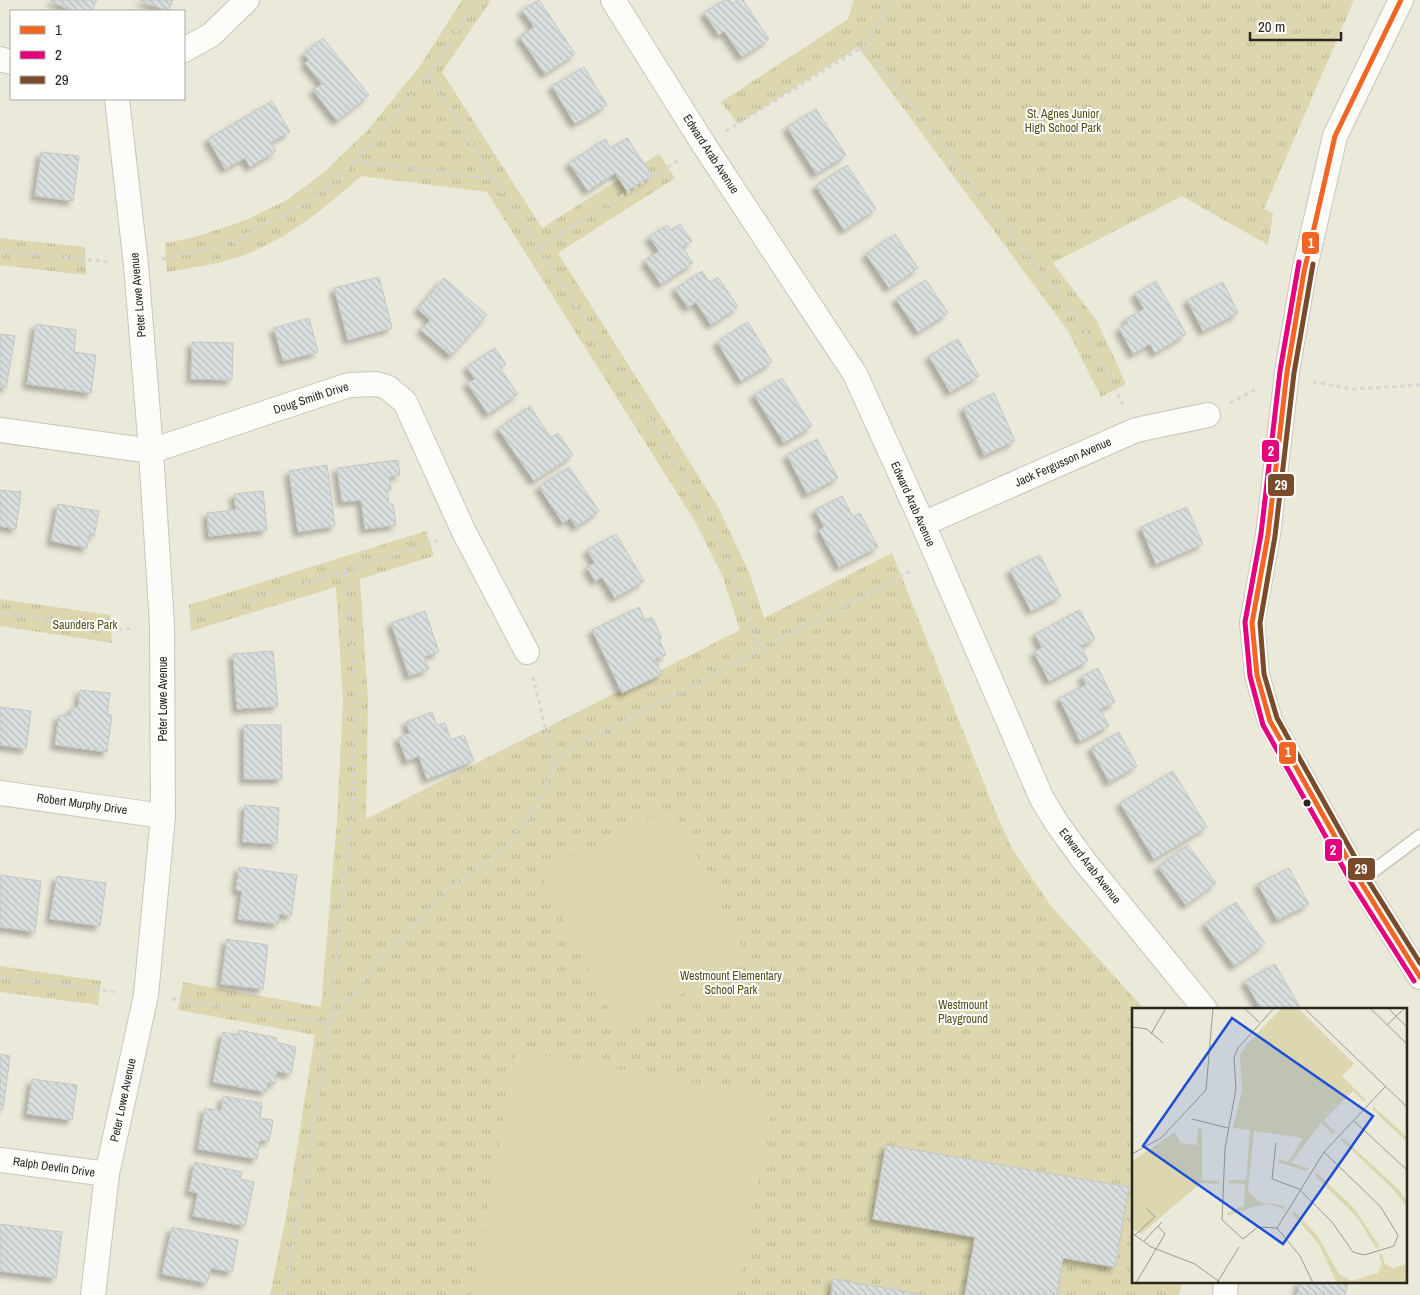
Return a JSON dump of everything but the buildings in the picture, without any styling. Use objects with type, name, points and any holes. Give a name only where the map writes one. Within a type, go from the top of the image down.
[{"type":"street","points":[[185,49],[211,35],[247,0]]},
{"type":"street","name":"Edward Arab Avenue","points":[[613,0],[704,145],[855,374],[923,524],[1042,799],[1085,862],[1204,1008]]},
{"type":"street","points":[[1401,0],[1335,136],[1304,272],[1287,372],[1268,536],[1252,623],[1257,675],[1270,721],[1360,881],[1420,977]]},
{"type":"street","name":"Peter Lowe Avenue","points":[[93,1295],[107,1174],[146,995],[163,816],[162,625],[151,451],[136,264],[117,100]]},
{"type":"street","name":"Doug Smith Drive","points":[[0,430],[151,451],[349,385],[376,384],[387,387],[405,402],[464,532],[527,652]]},
{"type":"street","name":"Jack Fergusson Avenue","points":[[923,524],[1136,430],[1208,415]]},
{"type":"street","name":"Robert Murphy Drive","points":[[0,793],[163,816]]},
{"type":"street","name":"Ralph Devlin Drive","points":[[0,1160],[107,1174]]},
{"type":"street","points":[[1225,1295],[1226,1282]]},
{"type":"lane","points":[[1360,881],[1420,836]]},
{"type":"path","points":[[0,251],[136,264],[234,242],[319,195],[356,161],[428,76],[477,0]]},
{"type":"path","points":[[864,46],[1082,325],[1136,430]]},
{"type":"path","points":[[428,76],[643,408],[722,545],[755,634],[758,650]]},
{"type":"path","points":[[356,161],[494,180]]},
{"type":"path","points":[[1208,415],[1287,372],[1315,382],[1354,389],[1420,385]]},
{"type":"path","points":[[0,612],[113,630],[162,625],[345,571],[464,532]]},
{"type":"path","points":[[330,1023],[382,957],[448,889],[500,852],[537,807],[554,765],[574,747],[937,558]]},
{"type":"path","points":[[285,1295],[330,1023],[353,803],[356,692],[345,571]]},
{"type":"path","points":[[527,652],[554,765]]},
{"type":"green space","name":"Westmount Elementary School Park","points":[[462,0],[491,0],[442,72],[542,228],[659,154],[675,178],[558,253],[718,507],[749,572],[764,618],[892,553],[997,816],[1013,850],[1051,906],[1143,1008],[1132,1008],[1132,1282],[1182,1282],[1179,1295],[270,1295],[286,1217],[315,1035],[178,1010],[183,982],[321,1007],[337,820],[343,702],[336,587],[191,631],[189,605],[426,531],[434,556],[360,579],[368,701],[366,819],[740,630],[722,575],[696,523],[487,192],[361,176],[310,218],[274,241],[235,258],[167,272],[165,243],[192,238],[246,220],[287,200],[323,173],[367,131],[420,66]]},
{"type":"green space","name":"St. Agnes Junior High School Park","points":[[854,0],[1354,0],[1264,209],[1273,213],[1268,245],[1182,196],[1053,263],[1097,321],[1126,384],[1101,397],[1068,331],[858,47],[738,124],[721,102],[848,19]]},
{"type":"green space","points":[[0,238],[85,247],[86,275],[0,265]]},
{"type":"green space","name":"Saunders Park","points":[[0,599],[110,615],[112,643],[0,626]]},
{"type":"green space","points":[[672,807],[749,960],[617,1026],[540,873]]},
{"type":"green space","points":[[0,966],[101,981],[98,1005],[0,992]]},
{"type":"green space","points":[[517,1050],[774,1098],[737,1295],[471,1295]]},
{"type":"transit line","name":"1","points":[[1401,0],[1335,136],[1304,272],[1287,372],[1268,535],[1252,623],[1257,675],[1270,721],[1360,881],[1420,977]]},
{"type":"transit line","name":"2","points":[[1299,262],[1280,371],[1261,534],[1245,622],[1250,676],[1263,725],[1353,885],[1414,981]]},
{"type":"transit line","name":"29","points":[[1313,264],[1294,373],[1275,536],[1260,623],[1264,674],[1277,718],[1366,877],[1420,963]]},
{"type":"park label","name":"Westmount Playground","points":[[963,1012]]}]
